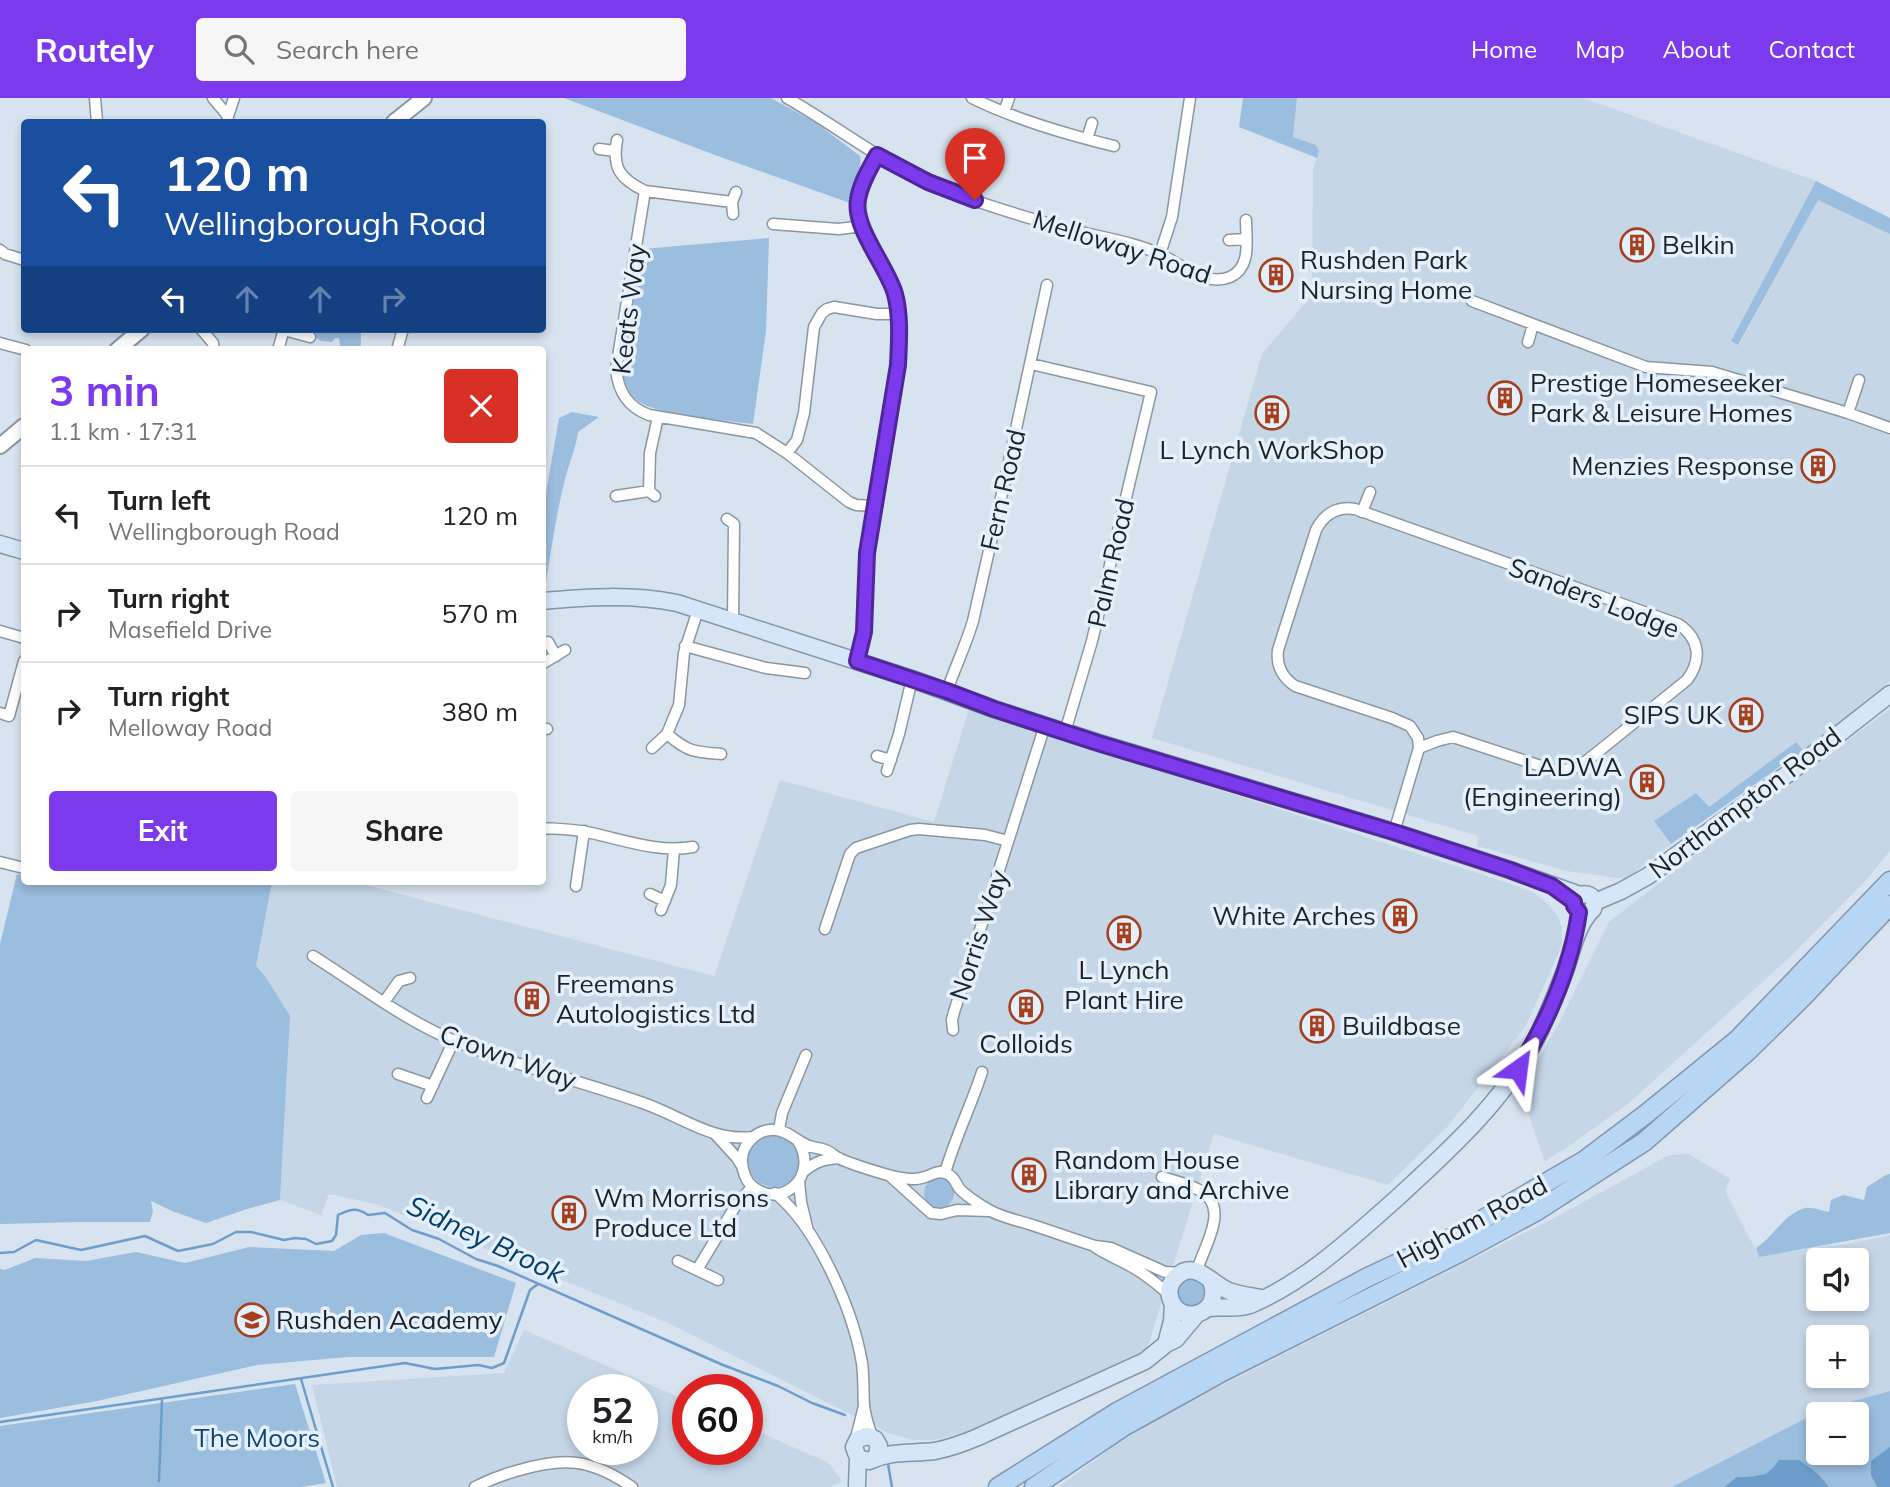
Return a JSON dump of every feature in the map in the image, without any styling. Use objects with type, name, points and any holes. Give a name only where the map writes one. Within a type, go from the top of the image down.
[{"type":"highway","name":"Higham Road","points":[[999,1487],[1117,1412],[1366,1278],[1449,1239],[1585,1160],[1737,1040],[1890,881]]},
{"type":"highway","name":"Higham Road","points":[[1034,1487],[1124,1427],[1224,1371],[1537,1211],[1644,1142],[1748,1051],[1890,905]]},
{"type":"main road","points":[[398,119],[424,98]]},
{"type":"main road","points":[[122,346],[137,333]]},
{"type":"main road","points":[[0,446],[21,428]]},
{"type":"main road","points":[[0,544],[21,550]]},
{"type":"main road","points":[[546,601],[642,597],[677,603],[1065,732],[1510,870],[1552,886],[1583,905],[1575,942],[1551,1008],[1532,1045],[1508,1083],[1484,1113],[1422,1174],[1331,1255],[1289,1285],[1250,1305],[1185,1314],[1178,1310],[1171,1299]]},
{"type":"main road","name":"Northampton Road","points":[[1583,905],[1621,891],[1648,876],[1793,770],[1890,694]]},
{"type":"main road","points":[[1166,1344],[1172,1321],[1170,1287],[1173,1279],[1196,1275],[1230,1292],[1261,1298]]},
{"type":"main road","points":[[856,1486],[868,1450],[936,1451],[956,1446],[1145,1361],[1176,1339],[1213,1297],[1214,1289],[1196,1275]]},
{"type":"street","points":[[95,98],[97,119]]},
{"type":"street","points":[[213,98],[228,119]]},
{"type":"street","points":[[228,119],[234,98]]},
{"type":"street","name":"Melloway Road","points":[[787,98],[799,101],[877,155],[928,182],[975,200],[1065,228],[1160,254],[1206,279],[1220,280],[1235,274],[1242,267],[1246,255],[1246,220]]},
{"type":"street","points":[[972,98],[1035,123],[1114,146]]},
{"type":"street","points":[[1004,112],[1009,98]]},
{"type":"street","points":[[1160,254],[1172,217],[1190,98]]},
{"type":"street","points":[[1087,139],[1092,124]]},
{"type":"street","points":[[617,140],[617,165],[624,179],[633,185],[645,191],[734,197],[733,214]]},
{"type":"street","points":[[599,149],[615,151]]},
{"type":"street","points":[[857,661],[864,632],[867,560],[898,365],[895,292],[858,214],[859,194],[877,155]]},
{"type":"street","name":"Keats Way","points":[[645,191],[616,369],[617,382],[629,403],[638,411],[658,417],[756,433],[787,453],[849,502],[875,506]]},
{"type":"street","points":[[774,224],[839,229],[862,226]]},
{"type":"street","name":"Melloway Road","points":[[1229,240],[1246,239]]},
{"type":"street","points":[[0,250],[21,259]]},
{"type":"street","name":"Fern Road","points":[[947,691],[973,621],[1046,285]]},
{"type":"street","points":[[1472,301],[1646,367],[1712,372],[1848,412],[1890,428]]},
{"type":"street","points":[[787,453],[797,440],[804,413],[817,318],[827,309],[834,307],[877,314],[898,314]]},
{"type":"street","points":[[1528,342],[1533,325]]},
{"type":"street","points":[[297,333],[310,337]]},
{"type":"street","points":[[0,344],[21,349]]},
{"type":"street","name":"Palm Road","points":[[1031,363],[1151,392],[1092,640],[1065,732]]},
{"type":"street","points":[[1848,412],[1859,380]]},
{"type":"street","points":[[616,496],[652,494],[650,453],[658,417]]},
{"type":"street","points":[[1362,512],[1370,492]]},
{"type":"street","name":"Sanders Lodge","points":[[1348,508],[1362,512],[1678,624],[1685,628],[1695,642],[1698,653],[1696,663],[1687,680],[1593,756],[1570,770],[1553,769],[1453,737],[1419,748],[1418,738],[1410,726],[1295,686],[1286,680],[1280,671],[1278,650],[1316,530],[1324,517],[1339,509],[1348,508]]},
{"type":"street","points":[[727,519],[734,524],[733,621]]},
{"type":"street","points":[[652,748],[667,734],[679,705],[685,646],[698,610]]},
{"type":"street","points":[[0,631],[21,637]]},
{"type":"street","points":[[546,662],[561,653],[548,642]]},
{"type":"street","points":[[685,646],[765,673],[805,673]]},
{"type":"street","points":[[887,771],[912,679]]},
{"type":"street","points":[[0,713],[9,716],[21,688]]},
{"type":"street","name":"Norris Way","points":[[953,1030],[954,1012],[1045,725]]},
{"type":"street","points":[[667,734],[681,746],[694,752],[723,755]]},
{"type":"street","points":[[1394,832],[1419,748]]},
{"type":"street","points":[[877,756],[891,760]]},
{"type":"street","points":[[546,828],[584,831],[638,845],[674,849],[693,847]]},
{"type":"street","name":"Norris Way","points":[[825,929],[850,854],[856,848],[919,829],[985,835],[1008,841]]},
{"type":"street","points":[[576,886],[584,831]]},
{"type":"street","points":[[650,894],[663,905],[673,877],[674,849]]},
{"type":"street","points":[[0,862],[21,867]]},
{"type":"street","name":"Crown Way","points":[[313,956],[384,1002],[454,1040],[501,1058],[643,1103],[715,1135],[754,1137]]},
{"type":"street","points":[[384,1002],[399,981],[410,978]]},
{"type":"street","points":[[427,1098],[454,1040]]},
{"type":"street","points":[[779,1130],[790,1088],[806,1055]]},
{"type":"street","points":[[945,1173],[982,1072]]},
{"type":"street","points":[[398,1074],[433,1086]]},
{"type":"street","points":[[839,1158],[813,1164],[787,1191],[775,1194],[752,1187],[742,1167],[743,1150],[754,1137],[760,1133],[779,1130],[810,1147],[827,1150],[839,1158],[890,1176],[926,1177]]},
{"type":"street","name":"Crown Way","points":[[715,1135],[742,1167]]},
{"type":"street","points":[[798,1141],[805,1157],[801,1177],[801,1202],[807,1228]]},
{"type":"street","points":[[920,1202],[918,1190],[926,1177],[932,1173],[945,1173],[955,1179],[959,1188],[959,1202],[949,1211]]},
{"type":"street","points":[[890,1176],[931,1213],[990,1211]]},
{"type":"street","points":[[959,1188],[990,1211],[1095,1246],[1111,1248],[1165,1272],[1196,1275],[1213,1227],[1214,1209],[1199,1189],[1162,1177]]},
{"type":"street","points":[[697,1270],[736,1205],[752,1187]]},
{"type":"street","points":[[775,1194],[807,1228],[833,1277],[847,1311],[862,1360],[868,1450]]},
{"type":"street","points":[[1095,1246],[1107,1256],[1133,1267],[1153,1280],[1171,1299]]},
{"type":"street","points":[[678,1261],[718,1280]]},
{"type":"street","points":[[864,1405],[858,1424],[868,1450]]},
{"type":"street","points":[[475,1487],[499,1476],[559,1461],[602,1469],[632,1487]]},
{"type":"shaded area","points":[[1297,98],[1583,98],[1816,181],[1731,341],[1739,345],[1818,199],[1890,234],[1890,681],[1803,750],[1796,742],[1708,808],[1655,822],[1671,844],[1626,879],[1567,871],[1477,846],[1478,836],[1152,738],[1262,354],[1312,295],[1313,171],[1319,151],[1316,145],[1293,137]]},
{"type":"shaded area","points":[[969,709],[1534,893],[1548,904],[1558,917],[1562,928],[1562,943],[1525,1027],[1448,1126],[1388,1185],[1214,1134],[1147,1349],[962,1434],[934,1440],[913,1440],[888,1433],[670,1324],[376,1204],[329,1194],[321,1215],[280,1200],[290,1016],[256,966],[271,885],[365,885],[714,976],[780,780],[934,822]]},
{"type":"shaded area","points":[[1890,709],[1890,851],[1867,879],[1791,956],[1629,1103],[1545,1161],[1520,1092],[1560,1021],[1609,922]]},
{"type":"shaded area","points":[[1689,1154],[1730,1179],[1725,1191],[1759,1256],[1806,1249],[1806,1311],[1869,1311],[1869,1248],[1816,1248],[1890,1235],[1890,1391],[1850,1402],[1806,1402],[1806,1418],[1672,1487],[1059,1487],[1137,1428],[1560,1215],[1669,1155]]},
{"type":"shaded area","points":[[524,1330],[626,1374],[567,1374],[567,1465],[658,1465],[658,1388],[672,1394],[672,1465],[763,1465],[763,1434],[829,1463],[842,1482],[830,1487],[337,1487],[312,1385],[504,1373]]},
{"type":"shaded area","points":[[1890,1447],[1890,1487],[1877,1487],[1871,1475],[1871,1461]]},
{"type":"shaded area","points":[[1779,1460],[1799,1460],[1817,1473],[1829,1487],[1724,1487],[1737,1477],[1766,1474]]},
{"type":"green space","points":[[564,98],[771,98],[816,123],[860,156],[860,168],[850,203],[715,155]]},
{"type":"green space","points":[[1243,98],[1297,98],[1293,137],[1316,145],[1319,151],[1317,158],[1239,127]]},
{"type":"green space","points":[[1816,181],[1890,218],[1890,234],[1818,200],[1738,345],[1731,341]]},
{"type":"green space","points":[[769,238],[766,331],[753,424],[676,414],[648,406],[634,398],[626,386],[622,367],[643,249]]},
{"type":"green space","points":[[316,333],[361,333],[361,345],[340,346],[339,338],[332,342],[321,341],[315,337]]},
{"type":"green space","points":[[572,412],[599,417],[578,432],[562,493],[546,582],[546,493],[559,418]]},
{"type":"green space","points":[[1796,742],[1803,750],[1671,844],[1654,821],[1696,793],[1709,807]]},
{"type":"green space","points":[[17,874],[21,875],[21,885],[271,885],[256,966],[290,1016],[280,1200],[206,1223],[151,1201],[153,1211],[150,1222],[0,1224],[0,944]]},
{"type":"green space","points":[[774,1135],[784,1137],[792,1143],[798,1151],[798,1171],[792,1179],[784,1185],[774,1187],[764,1185],[756,1179],[750,1171],[748,1161],[750,1151],[756,1143],[764,1137]]},
{"type":"green space","points":[[1890,1174],[1890,1233],[1759,1257],[1756,1248],[1797,1211],[1805,1208],[1829,1212],[1831,1200],[1843,1195],[1864,1200],[1867,1187]]},
{"type":"green space","points":[[939,1178],[945,1179],[953,1187],[953,1199],[945,1207],[939,1208],[933,1207],[925,1199],[924,1193],[925,1187],[933,1179]]},
{"type":"green space","name":"Rushden Academy","points":[[384,1233],[516,1283],[494,1357],[348,1357],[257,1365],[97,1401],[0,1418],[0,1269],[5,1270],[35,1258],[86,1261],[136,1252],[185,1263],[249,1247],[334,1251],[361,1235]]},
{"type":"green space","points":[[1191,1278],[1201,1282],[1205,1292],[1201,1302],[1191,1306],[1181,1302],[1177,1292],[1181,1282]]},
{"type":"green space","name":"The Moors","points":[[295,1384],[326,1483],[301,1487],[0,1487],[0,1426]]},
{"type":"green space","points":[[1890,1391],[1890,1487],[1672,1487],[1806,1418],[1806,1465],[1869,1465],[1869,1402],[1850,1402]]},
{"type":"waterway","name":"Sidney Brook","points":[[0,1253],[14,1252],[36,1240],[81,1250],[145,1236],[178,1251],[213,1244],[236,1232],[251,1232],[284,1240],[306,1239],[316,1244],[332,1241],[336,1235],[338,1215],[342,1213],[353,1210],[368,1215],[385,1213],[412,1230],[439,1239],[476,1259],[498,1266],[723,1365],[845,1415]]},
{"type":"waterway","points":[[0,1422],[405,1363],[435,1369],[478,1365],[492,1368],[504,1363],[530,1290],[538,1284]]},
{"type":"waterway","points":[[301,1379],[333,1487]]},
{"type":"waterway","points":[[159,1481],[162,1400]]},
{"type":"waterway","points":[[888,1464],[892,1487]]},
{"type":"place","name":"Belkin","points":[[1637,245]]},
{"type":"place","name":"Rushden Park Nursing Home","points":[[1276,275]]},
{"type":"place","name":"Prestige Homeseeker Park & Leisure Homes","points":[[1505,398]]},
{"type":"place","name":"L Lynch WorkShop","points":[[1272,413]]},
{"type":"place","name":"Menzies Response","points":[[1818,466]]},
{"type":"place","name":"SIPS UK","points":[[1746,715]]},
{"type":"place","name":"LADWA (Engineering)","points":[[1647,782]]},
{"type":"place","name":"White Arches","points":[[1400,916]]},
{"type":"place","name":"L Lynch Plant Hire","points":[[1124,933]]},
{"type":"place","name":"Freemans Autologistics Ltd","points":[[532,999]]},
{"type":"place","name":"Colloids","points":[[1026,1007]]},
{"type":"place","name":"Buildbase","points":[[1317,1026]]},
{"type":"place","name":"Random House Library and Archive","points":[[1029,1175]]},
{"type":"place","name":"Wm Morrisons Produce Ltd","points":[[569,1213]]},
{"type":"place","name":"Rushden Academy","points":[[252,1320]]},
{"type":"route","points":[[975,200],[905,172],[877,155],[859,194],[858,214],[862,226],[895,292],[899,349],[867,553],[864,632],[857,661],[1098,743],[1394,832],[1552,886],[1574,902],[1579,912],[1575,942],[1551,1008],[1518,1069]]}]
